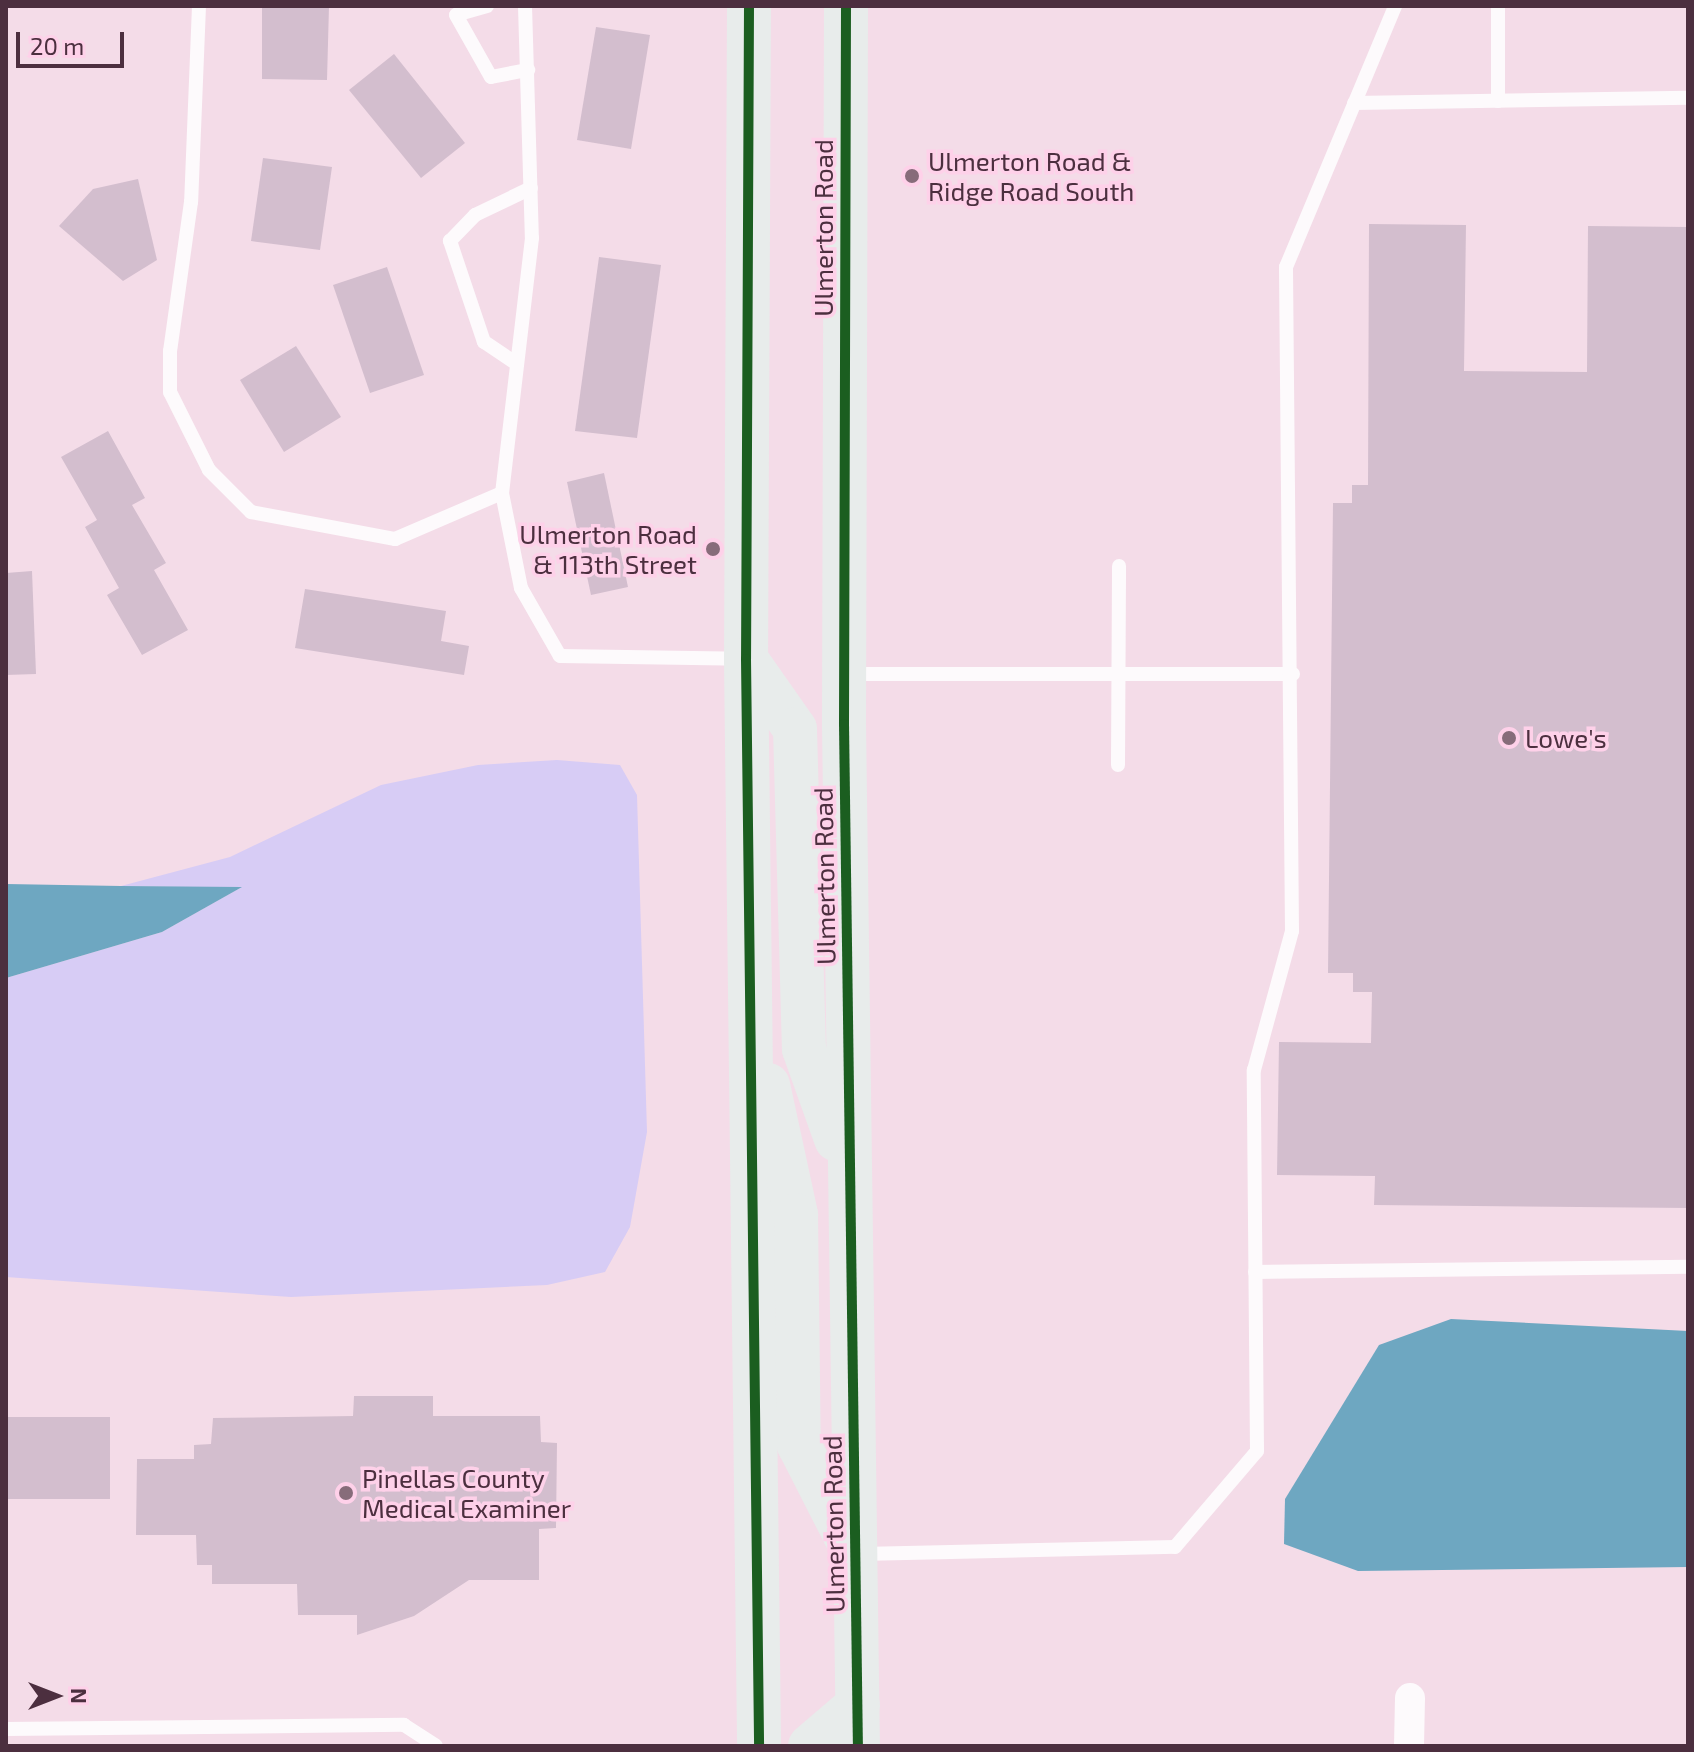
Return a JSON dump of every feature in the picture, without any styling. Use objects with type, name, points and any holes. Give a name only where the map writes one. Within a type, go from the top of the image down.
[{"type":"main road","points":[[749,6],[746,659],[759,1746]]},
{"type":"main road","name":"Ulmerton Road","points":[[846,6],[844,674],[858,1726]]},
{"type":"main road","points":[[746,659],[795,729],[804,1049],[849,1175]]},
{"type":"main road","points":[[751,1037],[777,1111],[796,1215],[799,1445],[818,1491],[855,1554]]},
{"type":"main road","points":[[810,1746],[858,1726]]},
{"type":"street","points":[[1409,1746],[1410,1698]]},
{"type":"lane","points":[[199,6],[191,202],[170,351],[170,392],[209,470],[251,512],[395,539],[502,493]]},
{"type":"lane","points":[[487,6],[456,15],[491,77],[528,70]]},
{"type":"lane","points":[[525,6],[532,238],[502,493],[521,588],[560,656],[746,659]]},
{"type":"lane","points":[[855,1554],[1175,1547],[1257,1451],[1254,1070],[1292,931],[1293,674],[1286,267],[1395,6]]},
{"type":"lane","points":[[1498,6],[1498,101]]},
{"type":"lane","points":[[1354,103],[1688,98]]},
{"type":"lane","points":[[517,364],[484,342],[450,241],[475,215],[531,188]]},
{"type":"lane","points":[[1118,765],[1122,673],[1119,566]]},
{"type":"lane","points":[[844,674],[1293,674]]},
{"type":"lane","points":[[1255,1272],[1688,1267]]},
{"type":"lane","points":[[6,1729],[404,1725],[436,1746]]},
{"type":"shaded area","points":[[557,760],[620,765],[637,795],[647,1132],[630,1227],[605,1272],[547,1285],[291,1297],[6,1277],[6,978],[162,932],[240,888],[121,886],[230,857],[381,785],[478,765]]},
{"type":"water","points":[[6,884],[242,887],[162,932],[6,978]]},
{"type":"water","points":[[1451,1319],[1688,1331],[1688,1567],[1358,1571],[1284,1544],[1285,1499],[1379,1345]]},
{"type":"building","points":[[262,6],[329,6],[327,80],[262,79]]},
{"type":"building","points":[[596,27],[650,35],[631,149],[577,140]]},
{"type":"building","points":[[394,54],[465,143],[421,178],[349,90]]},
{"type":"building","points":[[263,158],[332,167],[320,250],[251,241]]},
{"type":"building","points":[[138,179],[157,260],[123,281],[59,226],[93,189]]},
{"type":"building","name":"Lowe's","points":[[1369,224],[1466,225],[1464,371],[1587,372],[1588,226],[1688,227],[1688,1208],[1374,1205],[1375,1176],[1277,1175],[1279,1042],[1371,1043],[1372,992],[1353,992],[1353,973],[1328,973],[1333,503],[1352,503],[1352,485],[1368,485]]},
{"type":"building","points":[[599,257],[661,265],[637,438],[575,431]]},
{"type":"building","points":[[387,267],[424,375],[370,393],[333,285]]},
{"type":"building","points":[[296,346],[341,417],[284,452],[240,380]]},
{"type":"building","points":[[108,431],[145,498],[132,505],[166,563],[154,570],[188,630],[142,655],[107,595],[119,588],[85,527],[97,520],[61,457]]},
{"type":"building","points":[[604,473],[628,587],[591,595],[567,482]]},
{"type":"building","points":[[32,571],[36,674],[6,675],[6,573]]},
{"type":"building","points":[[305,589],[446,611],[441,641],[469,646],[464,675],[295,648]]},
{"type":"building","name":"Pinellas County Medical Examiner","points":[[354,1396],[433,1396],[433,1416],[540,1416],[541,1442],[557,1443],[556,1528],[539,1529],[539,1580],[469,1580],[414,1616],[357,1635],[357,1615],[298,1615],[297,1584],[212,1584],[212,1565],[197,1565],[196,1535],[136,1535],[137,1459],[194,1459],[194,1445],[211,1444],[213,1418],[353,1416]]},
{"type":"building","points":[[6,1417],[110,1417],[110,1499],[6,1499]]},
{"type":"cycle path","points":[[749,6],[746,659],[759,1746]]},
{"type":"cycle path","points":[[846,6],[844,724],[858,1746]]},
{"type":"place","name":"Ulmerton Road & Ridge Road South","points":[[912,176]]},
{"type":"place","name":"Ulmerton Road & 113th Street","points":[[713,549]]},
{"type":"place","name":"Lowe's","points":[[1509,738]]},
{"type":"place","name":"Pinellas County Medical Examiner","points":[[346,1493]]}]
